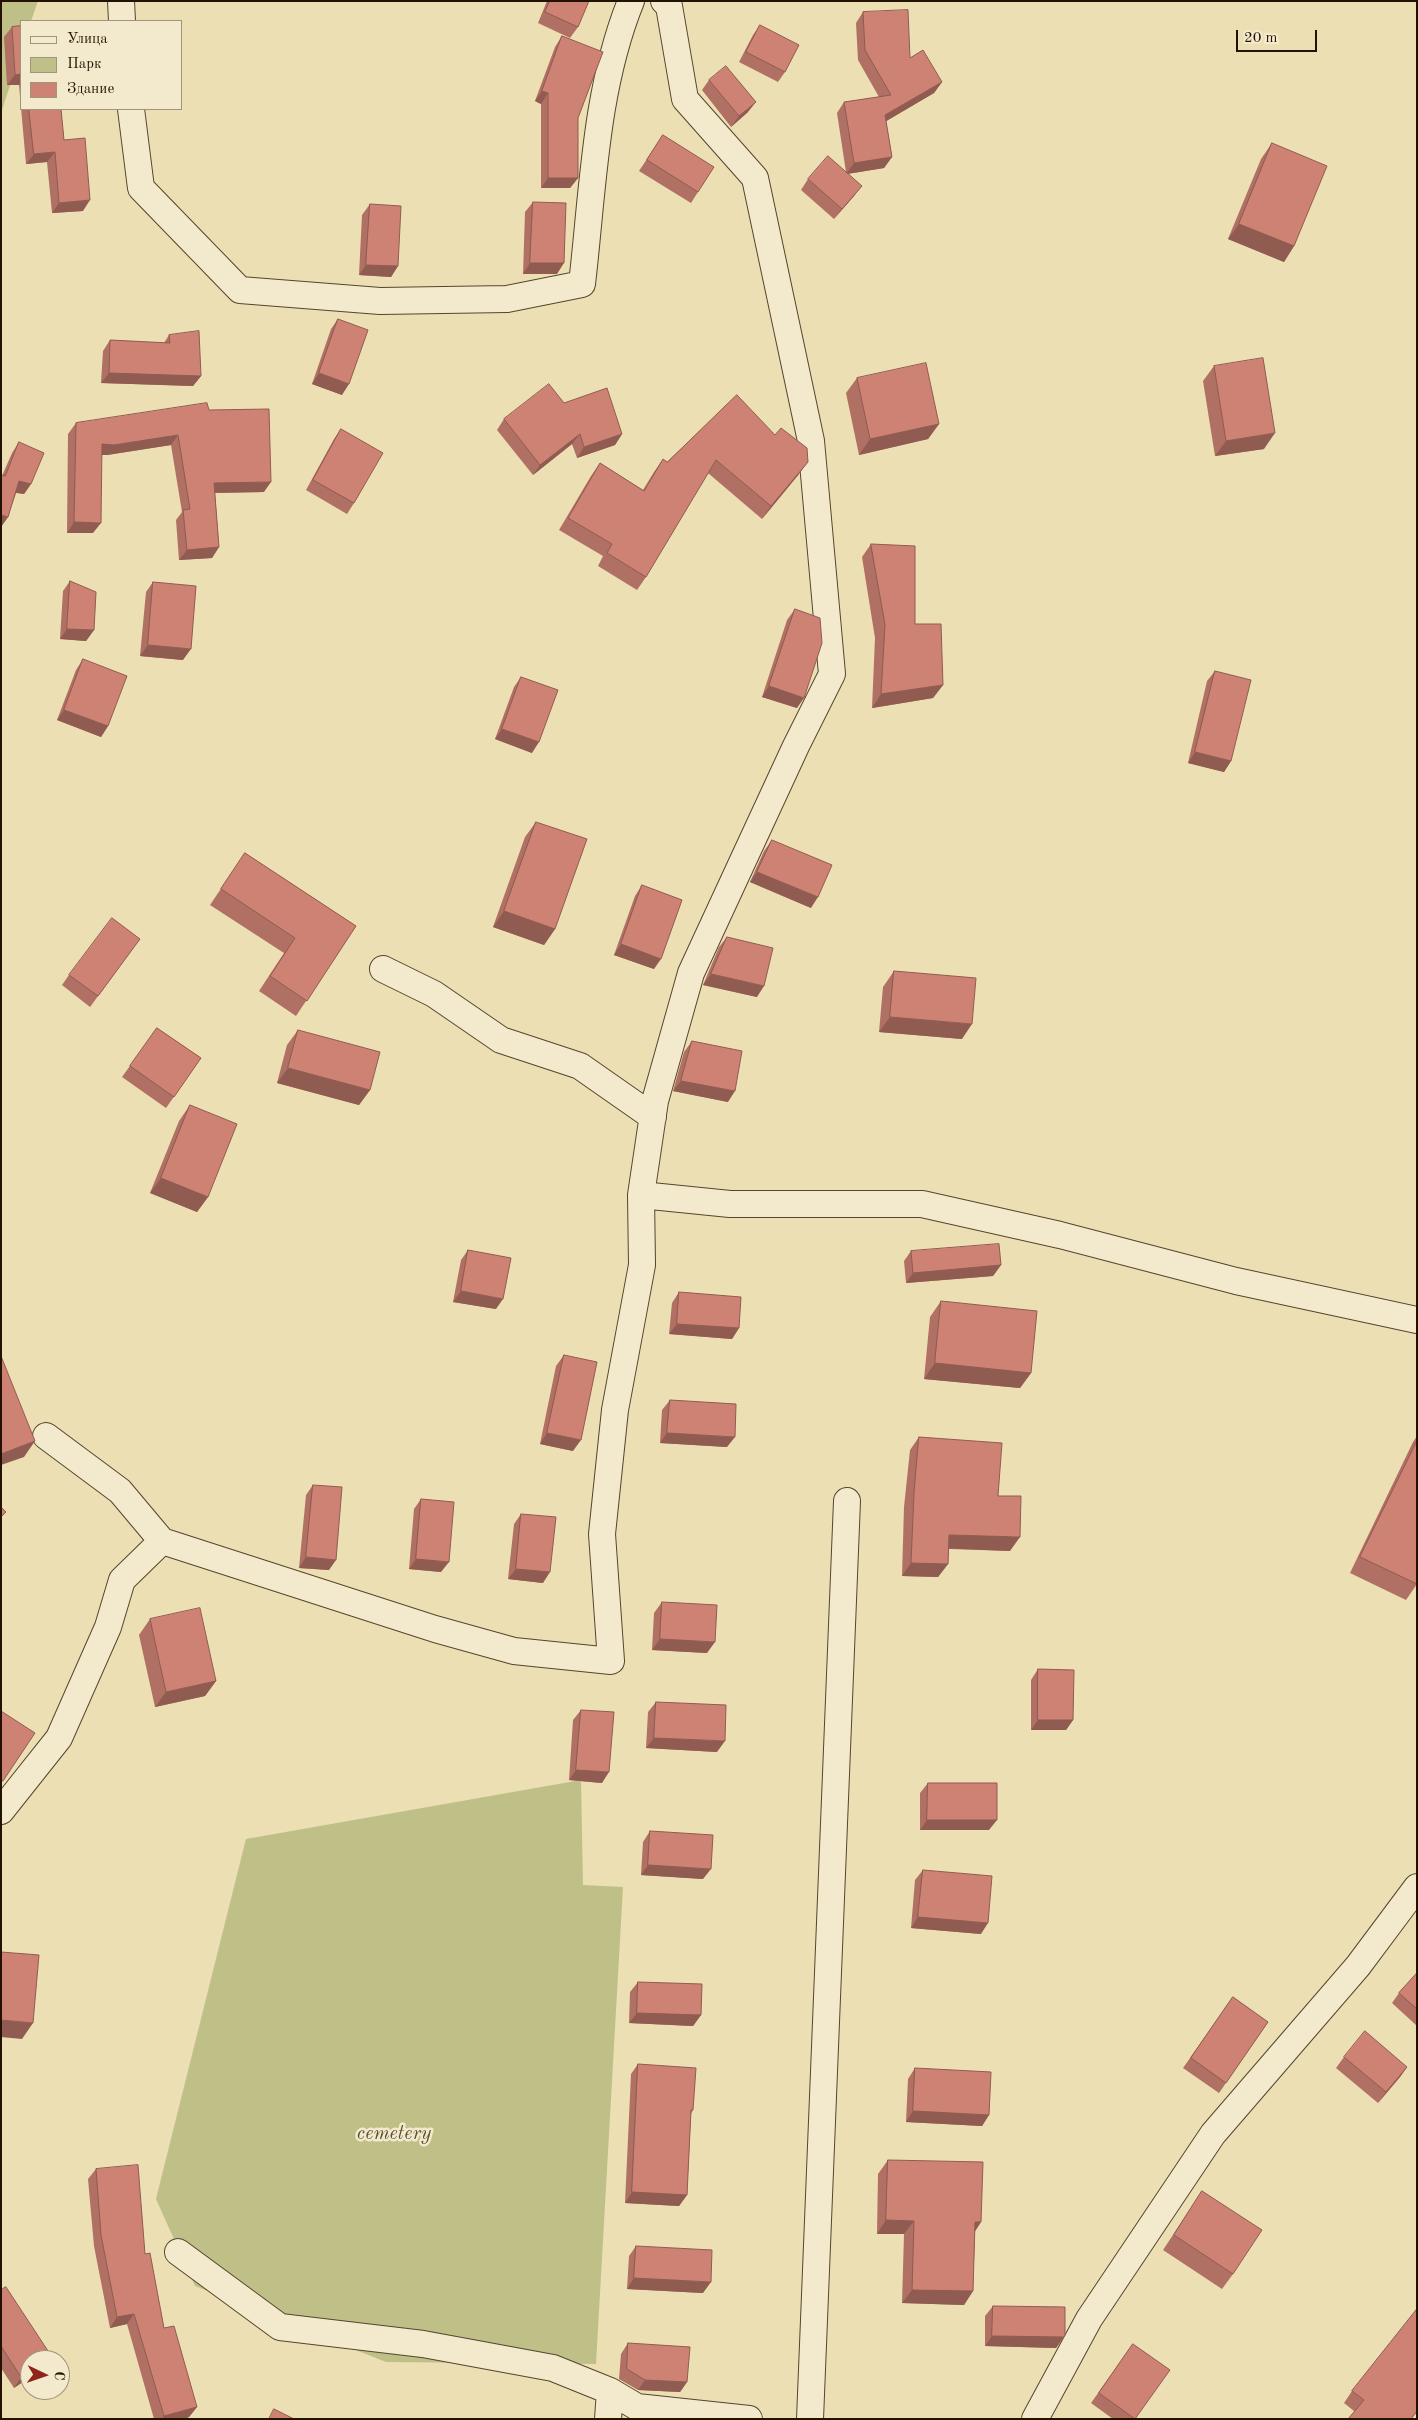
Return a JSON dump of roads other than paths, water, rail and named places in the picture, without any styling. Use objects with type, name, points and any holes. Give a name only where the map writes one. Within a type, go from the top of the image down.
[{"type":"street","points":[[121,1],[122,20]]},
{"type":"street","points":[[131,110],[141,188],[240,290],[380,301],[507,299],[582,284],[604,89],[620,28],[631,1]]},
{"type":"street","points":[[46,1436],[120,1491],[162,1541],[435,1629],[514,1651],[611,1661],[602,1534],[615,1410],[642,1265],[641,1195],[655,1101],[691,973],[796,746],[832,674],[811,441],[755,178],[685,99],[668,6],[664,1]]},
{"type":"street","points":[[383,969],[434,994],[502,1040],[580,1066],[653,1117]]},
{"type":"street","points":[[641,1195],[730,1204],[922,1204],[1060,1235],[1236,1281],[1417,1320]]},
{"type":"street","points":[[810,2419],[847,1501]]},
{"type":"street","points":[[1,1811],[59,1738],[108,1627],[122,1580],[162,1541]]},
{"type":"street","points":[[1035,2419],[1089,2318],[1213,2134],[1358,1966],[1417,1887]]},
{"type":"street","points":[[178,2252],[280,2327],[423,2344],[553,2368],[610,2391],[637,2407],[749,2419]]},
{"type":"street","points":[[608,2419],[610,2391]]},
{"type":"park label","name":"cemetery","points":[[394,2134]]}]
